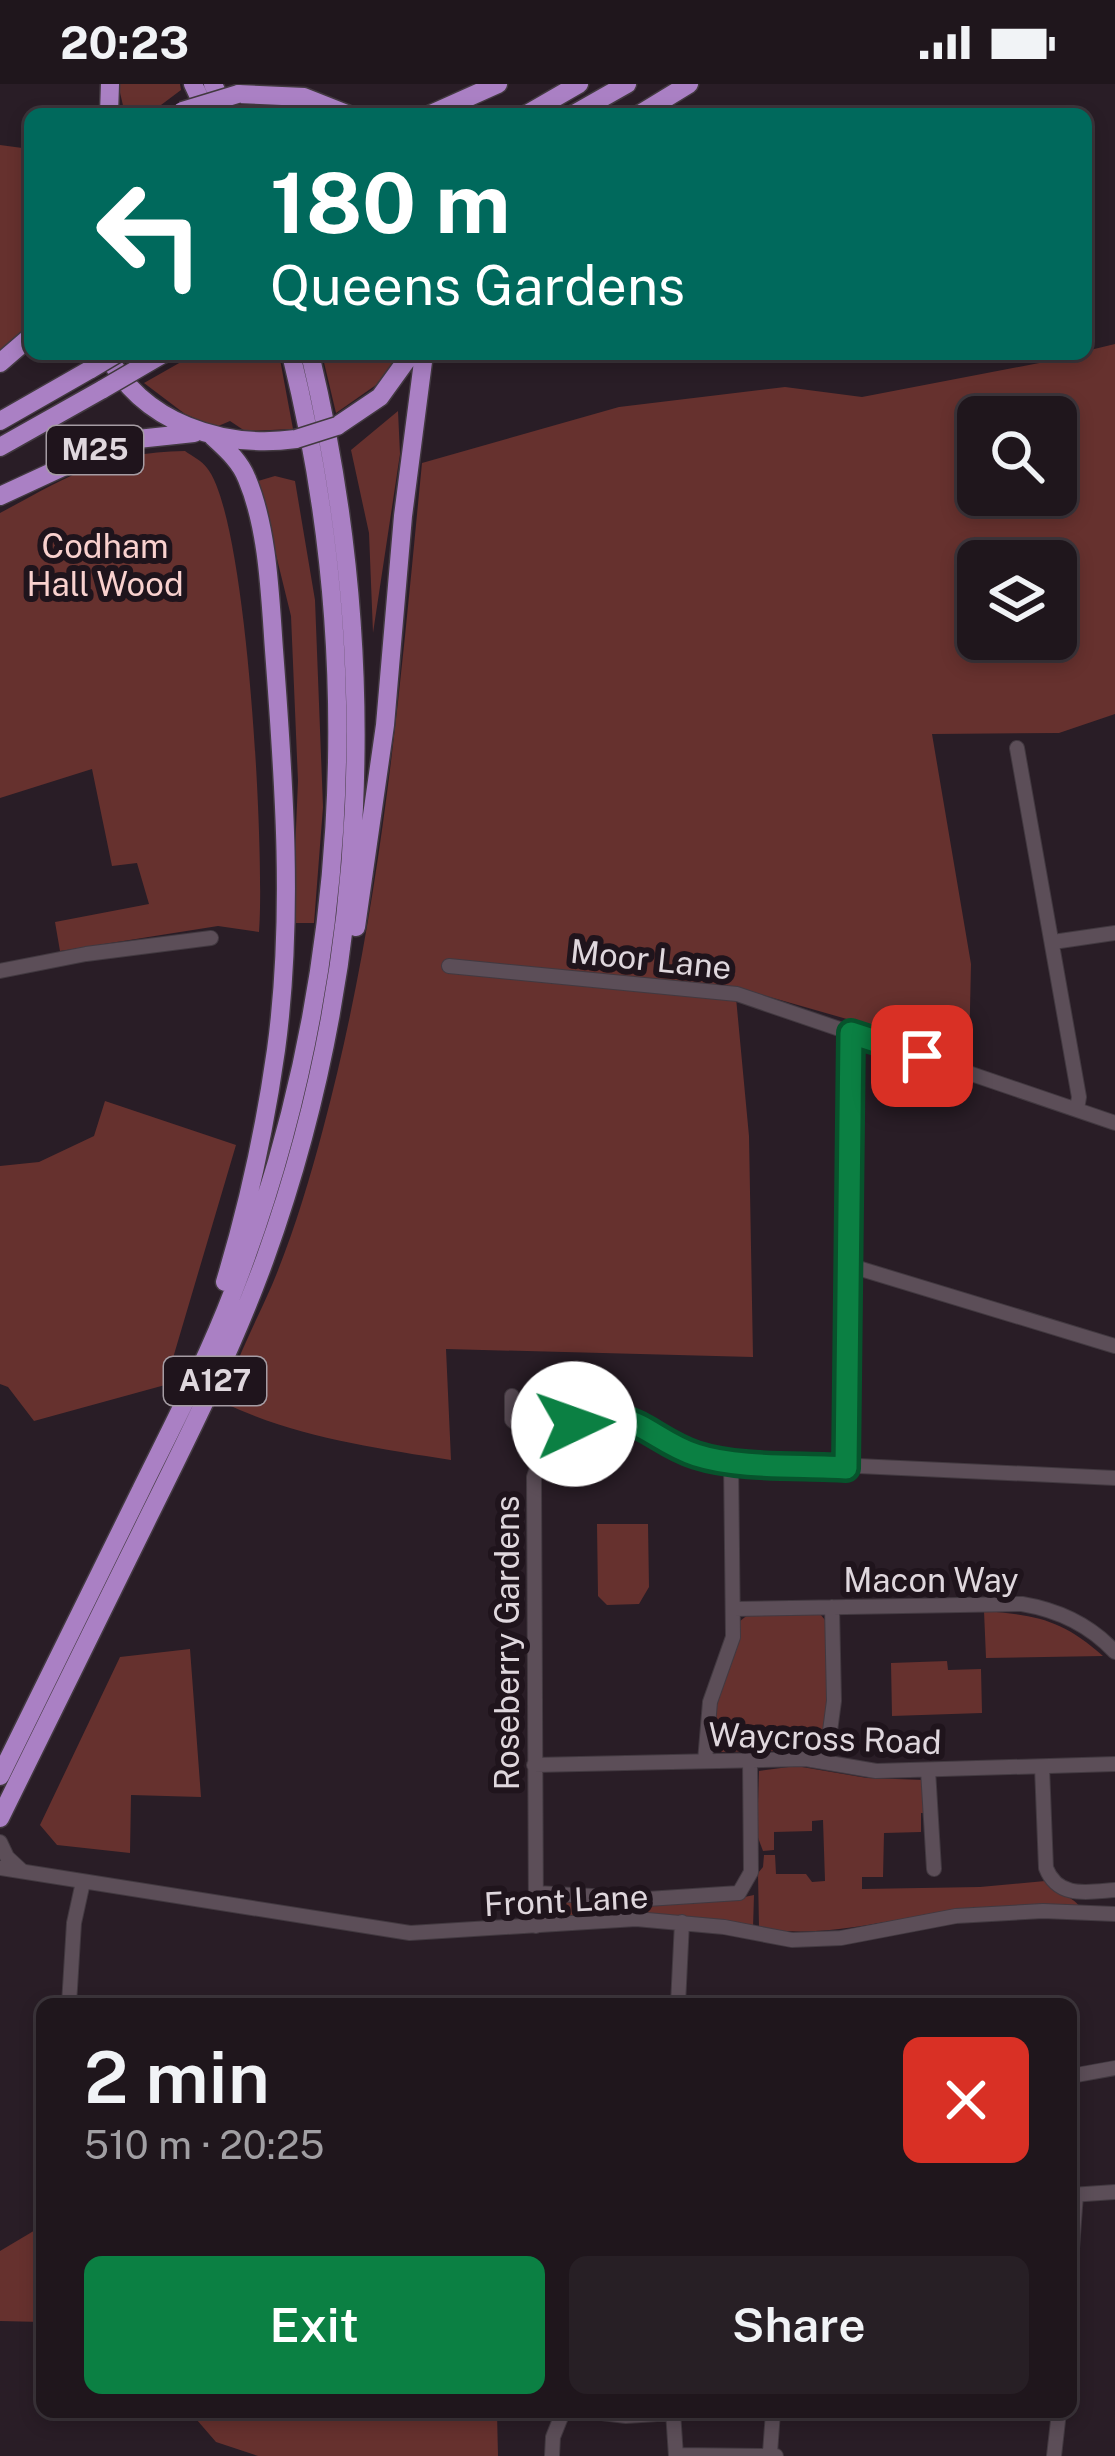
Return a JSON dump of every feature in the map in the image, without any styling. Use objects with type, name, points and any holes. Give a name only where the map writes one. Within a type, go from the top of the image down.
[{"type":"highway","points":[[318,84],[339,108]]},
{"type":"highway","points":[[444,108],[498,84]]},
{"type":"highway","points":[[537,108],[579,84]]},
{"type":"highway","points":[[585,108],[627,84]]},
{"type":"highway","points":[[648,108],[680,84]]},
{"type":"highway","points":[[649,108],[689,84]]},
{"type":"highway","points":[[192,108],[238,94],[288,94],[331,108]]},
{"type":"highway","points":[[0,363],[24,342]]},
{"type":"highway","name":"M25","points":[[0,421],[103,360]]},
{"type":"highway","points":[[113,360],[120,376],[145,400],[206,435],[245,472],[266,572],[282,785],[285,940],[276,1052],[231,1264],[188,1394]]},
{"type":"highway","name":"M25","points":[[0,448],[153,360]]},
{"type":"highway","name":"A127","points":[[0,1776],[231,1298],[278,1160],[307,1045],[328,912],[339,761],[335,629],[314,458],[292,360]]},
{"type":"highway","name":"A127","points":[[0,1818],[205,1403],[265,1259],[300,1148],[331,1016],[346,915],[356,794],[356,678],[349,577],[332,455],[311,360]]},
{"type":"highway","points":[[206,435],[254,443],[296,439],[338,426],[380,397],[407,360]]},
{"type":"highway","points":[[265,1259],[302,1166],[331,1068],[366,873],[423,360]]},
{"type":"highway","name":"M25","points":[[0,496],[119,441],[206,435]]},
{"type":"street","points":[[1016,748],[1053,942],[1079,1096],[1077,1109]]},
{"type":"street","points":[[1053,942],[1115,933]]},
{"type":"street","points":[[0,971],[211,938]]},
{"type":"street","name":"Moor Lane","points":[[449,966],[737,994],[1115,1123]]},
{"type":"street","points":[[846,1468],[851,1033]]},
{"type":"street","points":[[848,1265],[1115,1346]]},
{"type":"street","points":[[512,1396],[512,1420],[547,1448],[574,1424],[610,1417],[637,1422],[694,1455],[731,1460],[1115,1478]]},
{"type":"street","name":"Roseberry Gardens","points":[[536,1926],[534,1477],[547,1448]]},
{"type":"street","points":[[705,1761],[706,1718],[729,1654],[734,1609],[731,1460]]},
{"type":"street","points":[[826,1761],[834,1701],[832,1607]]},
{"type":"street","name":"Macon Way","points":[[734,1609],[1038,1607],[1078,1622],[1115,1652]]},
{"type":"street","points":[[536,1893],[647,1899],[739,1893],[751,1877],[750,1760]]},
{"type":"street","name":"Waycross Road","points":[[534,1765],[826,1761],[877,1771],[1115,1764]]},
{"type":"street","points":[[1042,1767],[1050,1879],[1068,1891],[1115,1890]]},
{"type":"street","points":[[928,1770],[934,1869]]},
{"type":"street","points":[[0,1842],[21,1870]]},
{"type":"street","name":"Front Lane","points":[[0,1868],[410,1933],[597,1920],[682,1922],[808,1940],[841,1939],[956,1916],[1043,1910],[1115,1914]]},
{"type":"street","points":[[69,1998],[74,1923],[83,1882]]},
{"type":"street","points":[[678,1998],[682,1922]]},
{"type":"street","points":[[1077,2075],[1115,2068]]},
{"type":"street","points":[[1077,2194],[1115,2192]]},
{"type":"street","points":[[552,2456],[561,2418]]},
{"type":"street","points":[[673,2418],[676,2455],[773,2455],[772,2418]]},
{"type":"street","points":[[1054,2456],[1058,2418]]},
{"type":"green space","points":[[118,84],[180,84],[181,90],[157,108],[124,108]]},
{"type":"green space","points":[[0,145],[24,148],[24,329],[0,352]]},
{"type":"green space","points":[[1115,344],[1115,714],[1059,733],[932,734],[971,964],[969,1054],[735,987],[749,1136],[753,1357],[446,1349],[451,1460],[307,1433],[224,1403],[294,1228],[343,1046],[386,798],[422,463],[619,407],[785,387],[862,397],[1055,360],[1092,360],[1092,350]]},
{"type":"green space","points":[[184,360],[280,360],[293,429],[245,431],[230,421],[216,427],[185,414],[144,383]]},
{"type":"green space","points":[[323,360],[395,360],[376,385],[336,413]]},
{"type":"green space","points":[[398,411],[400,454],[373,633],[369,533],[351,450]]},
{"type":"green space","name":"Codham Hall Wood","points":[[185,451],[207,468],[221,499],[233,551],[251,691],[259,932],[218,926],[60,951],[55,922],[149,904],[137,863],[112,866],[92,769],[0,798],[0,513],[109,461]]},
{"type":"green space","points":[[275,476],[295,481],[315,600],[323,807],[314,923],[292,923],[298,781],[291,616],[258,481]]},
{"type":"green space","points":[[105,1101],[236,1145],[165,1385],[34,1421],[8,1387],[0,1384],[0,1166],[39,1162],[94,1136]]},
{"type":"green space","points":[[597,1524],[648,1524],[649,1587],[639,1604],[607,1605],[598,1596]]},
{"type":"green space","points":[[984,1611],[1048,1622],[1075,1634],[1103,1656],[986,1658]]},
{"type":"green space","points":[[749,1614],[820,1614],[825,1620],[829,1702],[821,1750],[711,1749],[712,1715],[740,1621]]},
{"type":"green space","points":[[190,1649],[201,1797],[131,1795],[130,1853],[57,1845],[40,1825],[120,1657]]},
{"type":"green space","points":[[947,1661],[948,1670],[981,1669],[982,1713],[892,1716],[891,1663]]},
{"type":"green space","points":[[796,1766],[867,1778],[925,1780],[928,1813],[921,1813],[921,1832],[884,1833],[883,1877],[862,1877],[862,1889],[1045,1881],[1080,1907],[971,1909],[809,1931],[759,1928],[758,1873],[764,1855],[775,1855],[776,1874],[806,1874],[812,1882],[825,1881],[823,1820],[812,1821],[812,1831],[774,1832],[774,1850],[763,1851],[757,1835],[759,1771]]},
{"type":"green space","points":[[754,1895],[753,1928],[547,1920],[543,1911],[553,1901],[679,1904]]},
{"type":"green space","points":[[36,2230],[36,2322],[0,2321],[0,2251]]},
{"type":"green space","points":[[195,2418],[497,2418],[498,2456],[258,2456],[216,2442]]},
{"type":"route","points":[[574,1424],[620,1418],[637,1422],[694,1455],[846,1468],[851,1033],[922,1056]]}]
